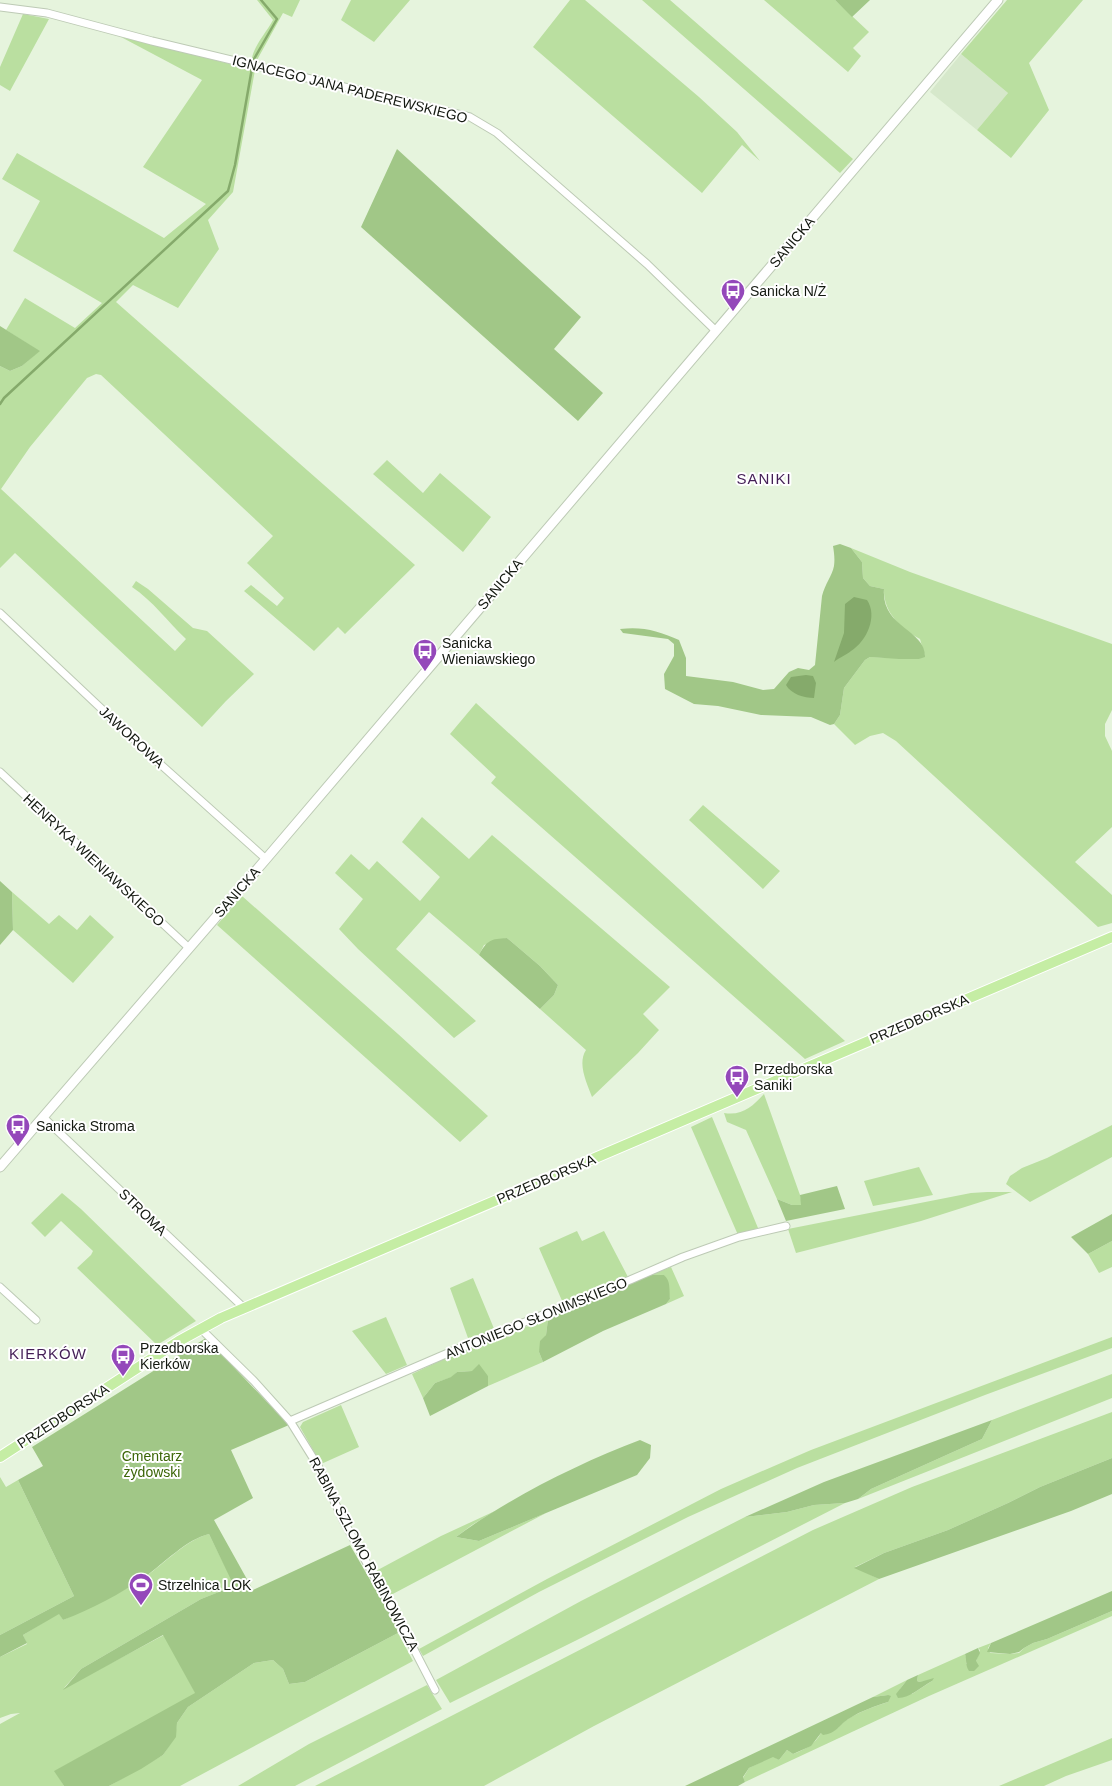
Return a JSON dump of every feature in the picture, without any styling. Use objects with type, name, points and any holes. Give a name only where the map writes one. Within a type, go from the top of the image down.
[{"type":"main road","name":"PRZEDBORSKA","points":[[0,1456],[200,1328],[1112,937]]},
{"type":"street","name":"SANICKA","points":[[0,1167],[998,0]]},
{"type":"street","name":"IGNACEGO JANA PADEREWSKIEGO","points":[[0,7],[47,13],[161,44],[470,117],[497,133],[647,264],[716,331]]},
{"type":"street","name":"JAWOROWA","points":[[0,613],[159,763],[266,858]]},
{"type":"street","name":"HENRYKA WIENIAWSKIEGO","points":[[0,772],[189,948]]},
{"type":"street","name":"STROMA","points":[[43,1117],[244,1308]]},
{"type":"street","name":"ANTONIEGO SŁONIMSKIEGO","points":[[290,1420],[683,1257],[739,1237],[786,1226]]},
{"type":"street","points":[[0,1287],[36,1320]]},
{"type":"street","name":"RABINA SZLOMO RABINOWICZA","points":[[200,1328],[254,1380],[290,1420],[318,1466],[343,1520],[405,1632],[434,1690]]},
{"type":"shaded area","points":[[257,0],[300,0],[292,17],[283,13],[257,60],[252,58],[253,53],[273,20]]},
{"type":"shaded area","points":[[351,0],[410,0],[374,42],[341,20]]},
{"type":"shaded area","points":[[570,0],[585,0],[699,97],[737,132],[760,161],[742,145],[702,193],[533,47]]},
{"type":"shaded area","points":[[642,0],[670,0],[853,159],[840,173]]},
{"type":"shaded area","points":[[764,0],[835,0],[869,32],[853,48],[861,56],[848,72]]},
{"type":"shaded area","points":[[1007,0],[1083,0],[1029,63],[1049,110],[1011,158],[977,130],[1008,93],[961,54]]},
{"type":"shaded area","points":[[23,14],[49,19],[10,91],[0,85],[0,67]]},
{"type":"shaded area","points":[[121,37],[255,70],[233,192],[208,220],[219,249],[178,308],[133,285],[116,302],[415,565],[345,634],[338,627],[314,651],[244,591],[251,585],[277,606],[284,598],[247,563],[273,536],[101,375],[96,374],[87,378],[30,447],[1,489],[175,651],[186,639],[154,605],[132,587],[136,581],[193,628],[207,631],[254,674],[202,727],[15,553],[0,568],[0,366],[10,371],[22,366],[39,351],[6,330],[25,298],[75,328],[102,303],[13,251],[40,201],[2,179],[17,153],[164,238],[206,204],[143,167],[202,80]]},
{"type":"shaded area","points":[[961,54],[1008,93],[977,130],[930,92]]},
{"type":"shaded area","points":[[387,460],[423,493],[440,473],[491,517],[463,552],[373,474]]},
{"type":"shaded area","points":[[851,548],[910,572],[1112,644],[1112,710],[1105,724],[1105,736],[1112,751],[1112,827],[1075,862],[1112,895],[1112,923],[1098,927],[896,741],[883,733],[870,736],[855,745],[834,724],[840,715],[844,688],[865,660],[870,657],[918,659],[925,656],[920,639],[894,619],[884,597],[884,589],[870,586],[863,578],[862,562]]},
{"type":"shaded area","points":[[854,597],[867,600],[870,606],[871,621],[869,628],[857,647],[834,662],[844,633],[845,604]]},
{"type":"shaded area","points":[[813,676],[816,683],[814,698],[798,695],[786,685],[791,677]]},
{"type":"shaded area","points":[[476,703],[845,1041],[805,1059],[491,783],[496,777],[450,734]]},
{"type":"shaded area","points":[[703,805],[780,871],[763,889],[689,820]]},
{"type":"shaded area","points":[[422,817],[469,859],[492,835],[670,987],[643,1014],[659,1030],[592,1097],[582,1061],[586,1050],[540,1009],[554,995],[558,985],[540,966],[507,938],[484,945],[479,955],[429,912],[396,949],[476,1021],[454,1038],[339,929],[363,899],[335,873],[351,854],[369,870],[377,861],[420,901],[440,877],[402,842]]},
{"type":"shaded area","points":[[12,892],[49,924],[59,915],[77,930],[90,915],[114,937],[73,983],[13,930]]},
{"type":"shaded area","points":[[242,896],[488,1116],[460,1142],[217,925]]},
{"type":"shaded area","points":[[764,1094],[802,1205],[792,1205],[777,1199],[746,1130],[727,1122],[724,1113],[730,1114],[746,1110]]},
{"type":"shaded area","points":[[712,1117],[758,1228],[738,1235],[691,1127]]},
{"type":"shaded area","points":[[1112,1125],[1112,1157],[1030,1202],[1006,1184],[1010,1176],[1022,1168],[1047,1158]]},
{"type":"shaded area","points":[[919,1167],[933,1195],[873,1206],[864,1181]]},
{"type":"shaded area","points":[[1012,1192],[921,1221],[796,1253],[788,1229],[971,1193]]},
{"type":"shaded area","points":[[62,1193],[81,1209],[196,1321],[157,1345],[77,1268],[93,1251],[61,1221],[45,1237],[31,1223]]},
{"type":"shaded area","points":[[577,1231],[582,1241],[604,1231],[628,1277],[563,1303],[539,1248]]},
{"type":"shaded area","points":[[1112,1241],[1112,1267],[1099,1273],[1088,1254]]},
{"type":"shaded area","points":[[671,1267],[684,1296],[666,1304],[670,1299],[664,1275],[649,1275]]},
{"type":"shaded area","points":[[473,1278],[495,1331],[468,1338],[450,1288]]},
{"type":"shaded area","points":[[386,1317],[407,1365],[386,1374],[352,1331]]},
{"type":"shaded area","points":[[548,1319],[546,1335],[539,1352],[543,1362],[488,1386],[488,1376],[472,1371],[457,1372],[452,1377],[435,1383],[423,1398],[412,1374],[467,1348]]},
{"type":"shaded area","points":[[1112,1337],[1112,1348],[797,1468],[688,1517],[539,1592],[423,1656],[419,1649],[547,1579],[721,1489],[811,1450]]},
{"type":"shaded area","points":[[1112,1374],[1112,1398],[858,1499],[871,1489],[982,1439],[992,1420]]},
{"type":"shaded area","points":[[341,1405],[359,1447],[321,1464],[300,1427],[303,1422]]},
{"type":"shaded area","points":[[1112,1412],[1112,1458],[1040,1487],[948,1530],[884,1553],[855,1567],[879,1579],[594,1726],[484,1786],[315,1786],[813,1530],[912,1487]]},
{"type":"shaded area","points":[[0,1477],[6,1487],[18,1480],[74,1596],[0,1635]]},
{"type":"shaded area","points":[[845,1503],[450,1703],[436,1680],[581,1601],[745,1517],[787,1512],[814,1505]]},
{"type":"shaded area","points":[[495,1511],[456,1537],[479,1541],[546,1513],[389,1596],[374,1572],[441,1536]]},
{"type":"shaded area","points":[[209,1534],[235,1586],[201,1599],[81,1669],[64,1688],[164,1635],[196,1694],[55,1771],[64,1786],[0,1786],[0,1724],[20,1713],[0,1718],[0,1657],[27,1644],[23,1635],[59,1613],[63,1620],[115,1595],[145,1577],[192,1541]]},
{"type":"shaded area","points":[[1112,1611],[1112,1616],[929,1696],[745,1782],[743,1778],[749,1768],[773,1756],[779,1760],[787,1750],[793,1754],[802,1750],[812,1744],[821,1733],[833,1731],[851,1717],[888,1702],[888,1695],[873,1697],[907,1680],[900,1689],[912,1694],[932,1681],[917,1681],[918,1675],[965,1654],[966,1664],[976,1661],[980,1650],[978,1648],[991,1643],[988,1648],[990,1653],[1019,1653],[1033,1643],[1047,1639]]},
{"type":"shaded area","points":[[398,1633],[413,1661],[180,1786],[109,1786],[163,1755],[175,1737],[177,1723],[188,1707],[254,1663],[273,1660],[283,1669],[289,1684],[305,1682]]},
{"type":"shaded area","points":[[427,1685],[442,1709],[295,1786],[238,1786],[309,1744]]},
{"type":"shaded area","points":[[1112,1738],[1112,1760],[1044,1786],[999,1786]]},
{"type":"green space","points":[[835,0],[870,0],[852,17]]},
{"type":"green space","points":[[397,149],[581,317],[554,349],[603,393],[578,421],[361,227]]},
{"type":"green space","points":[[0,326],[40,351],[22,366],[10,371],[0,366]]},
{"type":"green space","points":[[840,544],[851,548],[862,562],[863,578],[870,586],[884,589],[885,602],[889,612],[919,640],[925,657],[919,659],[899,659],[870,657],[865,660],[844,688],[840,715],[834,724],[830,725],[811,717],[761,715],[718,706],[694,704],[665,689],[664,674],[674,656],[674,644],[668,639],[623,633],[620,629],[636,628],[650,630],[679,640],[686,658],[686,676],[733,682],[763,690],[774,689],[789,672],[798,668],[809,670],[815,665],[822,596],[834,566],[833,546]]},
{"type":"green space","points":[[0,881],[12,892],[13,930],[0,945]]},
{"type":"green space","points":[[507,938],[540,966],[558,985],[554,995],[540,1009],[479,955],[484,946],[490,941]]},
{"type":"green space","points":[[837,1186],[845,1209],[786,1221],[777,1199],[792,1205],[801,1205],[800,1195]]},
{"type":"green space","points":[[1112,1214],[1112,1241],[1088,1254],[1071,1237]]},
{"type":"green space","points":[[649,1275],[664,1275],[668,1280],[670,1299],[666,1304],[603,1331],[543,1362],[539,1352],[540,1341],[546,1335],[548,1319],[584,1301]]},
{"type":"green space","name":"Cmentarz żydowski","points":[[206,1338],[289,1425],[231,1450],[253,1498],[214,1520],[253,1590],[350,1545],[395,1623],[398,1633],[305,1682],[289,1684],[283,1669],[273,1660],[254,1663],[188,1707],[177,1723],[176,1737],[163,1755],[109,1786],[64,1786],[54,1771],[195,1693],[163,1635],[63,1690],[81,1669],[201,1599],[234,1586],[209,1534],[184,1546],[145,1577],[105,1601],[63,1620],[59,1614],[23,1635],[27,1643],[0,1657],[0,1635],[74,1596],[18,1480],[43,1466],[32,1447]]},
{"type":"green space","points":[[479,1364],[488,1376],[488,1386],[430,1416],[423,1398],[435,1383],[451,1377],[457,1372],[472,1371]]},
{"type":"green space","points":[[992,1420],[982,1439],[871,1489],[858,1499],[845,1503],[814,1505],[787,1512],[745,1517],[824,1482]]},
{"type":"green space","points":[[640,1440],[651,1445],[650,1458],[637,1475],[479,1541],[456,1537],[498,1509],[544,1483]]},
{"type":"green space","points":[[1112,1458],[1112,1494],[1071,1511],[879,1579],[854,1568],[884,1553],[948,1530],[1040,1487]]},
{"type":"green space","points":[[1112,1591],[1112,1611],[1047,1639],[1033,1643],[1019,1652],[1010,1654],[987,1652],[991,1643]]},
{"type":"green space","points":[[978,1648],[980,1653],[976,1661],[979,1666],[974,1671],[969,1671],[965,1654]]},
{"type":"green space","points":[[918,1675],[917,1681],[920,1682],[934,1678],[911,1694],[898,1698],[896,1694],[907,1680]]},
{"type":"green space","points":[[891,1696],[888,1702],[854,1715],[828,1734],[823,1735],[821,1733],[811,1746],[793,1754],[787,1750],[779,1760],[773,1757],[749,1768],[743,1777],[745,1782],[738,1786],[685,1786],[873,1697]]},
{"type":"waterway","points":[[254,59],[277,19],[261,0]]},
{"type":"waterway","points":[[0,404],[4,398],[228,191],[235,165],[252,68]]},
{"type":"place","name":"Sanicka N/Ż","points":[[733,312]]},
{"type":"place","name":"Sanicka Wieniawskiego","points":[[425,672]]},
{"type":"place","name":"Przedborska Saniki","points":[[737,1098]]},
{"type":"place","name":"Sanicka Stroma","points":[[18,1147]]},
{"type":"place","name":"Przedborska Kierków","points":[[123,1377]]},
{"type":"place","name":"Strzelnica LOK","points":[[141,1606]]},
{"type":"district","name":"SANIKI","points":[[764,479]]},
{"type":"district","name":"KIERKÓW","points":[[48,1354]]}]
